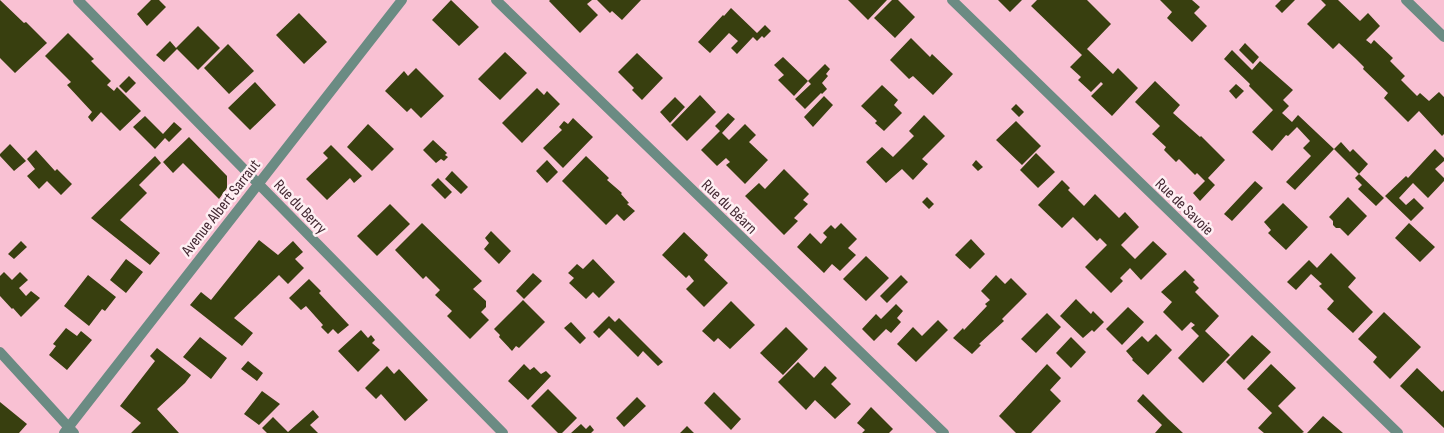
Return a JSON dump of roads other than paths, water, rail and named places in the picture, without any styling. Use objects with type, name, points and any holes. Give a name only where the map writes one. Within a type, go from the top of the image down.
[{"type":"street","name":"Rue du Berry","points":[[78,0],[503,433]]},
{"type":"street","name":"Avenue Albert Sarraut","points":[[69,431],[258,183],[402,0]]},
{"type":"street","name":"Rue du Béarn","points":[[496,0],[944,433]]},
{"type":"street","name":"Rue de Savoie","points":[[952,0],[1398,433]]},
{"type":"street","points":[[1406,0],[1444,37]]},
{"type":"street","points":[[0,352],[69,431]]}]
